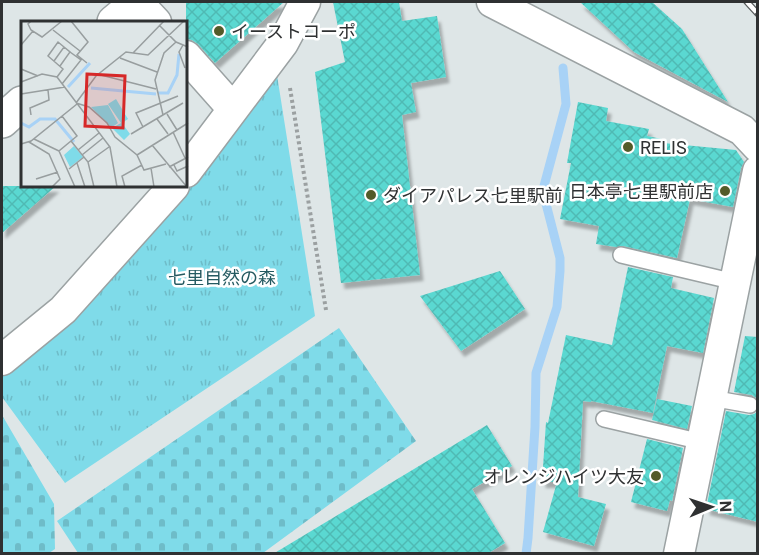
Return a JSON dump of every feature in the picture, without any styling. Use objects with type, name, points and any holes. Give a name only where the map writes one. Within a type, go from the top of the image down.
[{"type":"street","points":[[115,21],[138,2],[155,21]]},
{"type":"street","points":[[188,169],[283,43],[305,2]]},
{"type":"street","points":[[492,2],[742,130],[758,147]]},
{"type":"street","points":[[188,58],[233,109]]},
{"type":"street","points":[[2,122],[21,104]]},
{"type":"street","points":[[679,554],[758,171]]},
{"type":"street","points":[[2,360],[63,310],[172,188]]},
{"type":"lane","points":[[621,255],[735,282]]},
{"type":"lane","points":[[711,398],[750,405]]},
{"type":"lane","points":[[604,419],[702,441]]},
{"type":"path","points":[[283,43],[326,309]]},
{"type":"green space","name":"七里自然の森","points":[[277,75],[315,316],[65,483],[2,397],[2,377],[56,334],[181,188],[188,188],[188,179]]},
{"type":"green space","points":[[339,328],[416,441],[263,553],[78,553],[57,521]]},
{"type":"green space","points":[[2,415],[54,504],[55,549],[49,553],[2,553]]},
{"type":"building","name":"イーストコーポ","points":[[186,2],[284,2],[215,63],[198,44],[188,39],[188,21],[186,21]]},
{"type":"building","name":"ダイアパレス七里駅前","points":[[333,2],[399,2],[402,21],[437,16],[446,77],[411,83],[416,112],[402,115],[420,275],[341,283],[315,72],[345,62]]},
{"type":"building","points":[[580,2],[652,2],[682,29],[728,102],[634,52]]},
{"type":"building","points":[[578,102],[608,108],[606,121],[649,129],[647,136],[667,140],[663,143],[736,150],[744,162],[733,207],[690,199],[677,258],[623,246],[596,244],[599,226],[560,219],[571,163],[567,163]]},
{"type":"building","points":[[2,186],[54,188],[2,233]]},
{"type":"building","points":[[628,267],[673,277],[671,288],[714,298],[703,353],[667,346],[653,413],[583,401],[578,497],[606,504],[594,546],[543,532],[557,482],[542,482],[546,422],[548,423],[566,335],[612,345]]},
{"type":"building","points":[[500,271],[525,309],[461,351],[420,296]]},
{"type":"building","points":[[745,336],[758,337],[758,399],[752,395],[734,392]]},
{"type":"building","points":[[657,399],[692,406],[687,429],[652,420]]},
{"type":"building","points":[[726,411],[749,415],[758,411],[758,522],[706,509]]},
{"type":"building","points":[[487,425],[512,466],[472,489],[505,543],[487,554],[273,554]]},
{"type":"building","name":"オレンジハイツ大友","points":[[647,439],[683,448],[672,501],[670,500],[667,511],[631,502]]},
{"type":"waterway","points":[[526,554],[535,427],[536,373],[557,307],[560,271],[560,258],[544,196],[544,186],[566,104],[563,68]]},
{"type":"railway","points":[[747,2],[758,14]]},
{"type":"place","name":"イーストコーポ","points":[[219,31]]},
{"type":"place","name":"RELIS","points":[[628,147]]},
{"type":"place","name":"日本亭七里駅前店","points":[[725,191]]},
{"type":"place","name":"ダイアパレス七里駅前","points":[[371,195]]},
{"type":"place","name":"オレンジハイツ大友","points":[[656,476]]}]
